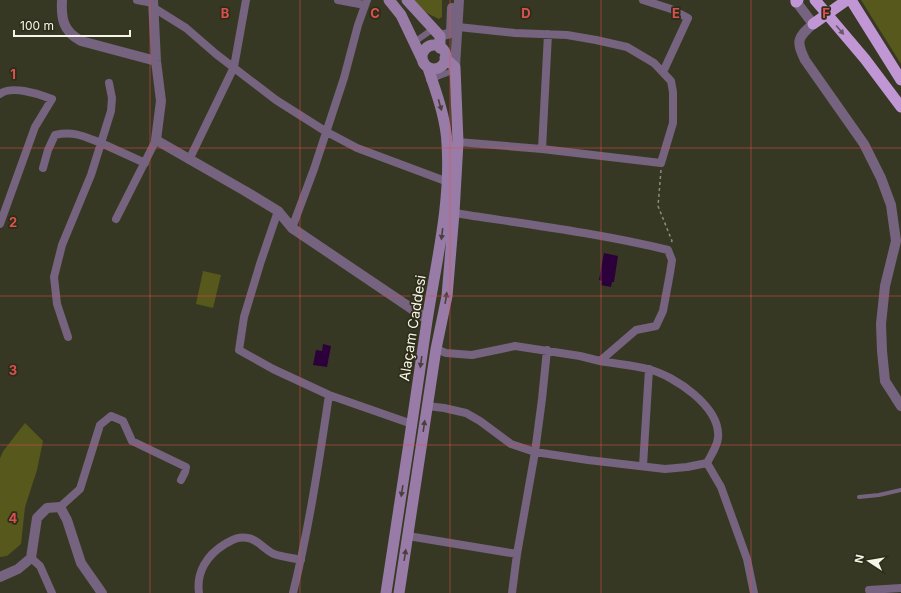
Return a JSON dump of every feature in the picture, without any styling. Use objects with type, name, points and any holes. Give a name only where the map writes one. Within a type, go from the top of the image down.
[{"type":"highway","points":[[816,0],[901,107]]},
{"type":"highway","points":[[814,24],[847,0]]},
{"type":"highway","points":[[851,0],[901,80]]},
{"type":"main road","name":"Alaçam Caddesi","points":[[386,593],[427,319],[439,256],[448,182],[447,143],[441,108],[425,63],[412,43],[401,15],[389,0]]},
{"type":"main road","points":[[408,0],[437,32],[443,53],[442,65],[439,68],[436,69],[425,63],[424,51],[429,46],[433,46],[443,53],[455,68]]},
{"type":"main road","name":"Alaçam Caddesi","points":[[399,593],[436,349],[447,296],[458,142],[455,68]]},
{"type":"street","points":[[62,0],[61,10],[65,28],[72,36],[81,41],[156,61]]},
{"type":"street","points":[[137,0],[154,4],[276,100],[325,132],[357,148],[448,182]]},
{"type":"street","points":[[189,160],[234,67],[246,0]]},
{"type":"street","points":[[292,228],[310,183],[325,132],[344,78],[358,25],[366,2],[338,0]]},
{"type":"street","points":[[430,80],[455,68],[455,44],[458,27],[454,13],[453,0]]},
{"type":"street","points":[[412,43],[437,32],[451,33],[454,13],[459,0]]},
{"type":"street","points":[[643,0],[671,9],[688,18],[663,72]]},
{"type":"street","points":[[796,1],[814,24],[806,30],[800,39],[798,46],[805,60],[864,144],[882,178],[891,205],[896,241],[885,286],[881,324],[882,351],[885,381],[901,406]]},
{"type":"street","points":[[116,219],[156,140],[161,101],[156,61],[154,4]]},
{"type":"street","points":[[458,27],[567,35],[627,47],[654,63],[671,81],[673,92],[673,123],[661,163],[542,149],[458,142]]},
{"type":"street","points":[[542,149],[548,34]]},
{"type":"street","points":[[68,337],[57,304],[54,277],[62,245],[92,175],[111,111],[112,98],[109,83]]},
{"type":"street","points":[[0,94],[2,92],[12,90],[52,99],[35,127],[0,224]]},
{"type":"street","points":[[43,168],[48,150],[55,135],[65,133],[77,134],[101,143],[145,163]]},
{"type":"street","points":[[156,140],[278,211],[292,228],[427,319]]},
{"type":"street","points":[[278,211],[244,317],[238,350],[329,396],[412,424]]},
{"type":"street","points":[[454,214],[544,227],[668,250],[672,260],[670,273],[663,311],[656,326],[636,330],[600,361]]},
{"type":"street","points":[[436,349],[446,353],[472,355],[515,346],[547,350],[649,369],[675,380],[699,399],[712,414],[718,426],[718,436],[717,443],[707,463]]},
{"type":"street","points":[[512,593],[542,399],[547,350]]},
{"type":"street","points":[[643,466],[649,369]]},
{"type":"street","points":[[293,593],[311,511],[329,396]]},
{"type":"street","points":[[427,406],[466,413],[480,421],[511,444],[534,452],[665,469],[707,463]]},
{"type":"street","points":[[0,577],[18,569],[31,558],[37,518],[46,508],[60,508],[80,489],[100,425],[111,416],[123,421],[132,441],[186,467],[181,480]]},
{"type":"street","points":[[707,463],[721,487],[747,559],[754,593]]},
{"type":"street","points":[[60,508],[67,520],[81,563],[102,593]]},
{"type":"street","points":[[408,536],[517,554]]},
{"type":"street","points":[[198,593],[200,573],[206,559],[216,549],[236,537],[250,538],[274,554],[301,560]]},
{"type":"street","points":[[31,558],[40,566],[52,593]]},
{"type":"street","points":[[869,590],[901,588]]},
{"type":"lane","points":[[860,497],[879,495],[901,490]]},
{"type":"path","points":[[661,163],[658,206],[672,240],[668,250]]},
{"type":"shaded area","points":[[412,0],[442,0],[442,17],[439,19],[427,13]]},
{"type":"shaded area","points":[[861,0],[901,0],[901,64]]},
{"type":"shaded area","points":[[604,253],[618,256],[614,282],[612,282],[611,287],[601,285],[602,281],[599,280]]},
{"type":"shaded area","points":[[203,271],[221,275],[213,308],[196,304]]},
{"type":"shaded area","points":[[323,344],[331,346],[327,367],[313,365],[316,350],[322,351]]},
{"type":"shaded area","points":[[25,423],[43,441],[37,470],[25,507],[21,544],[7,556],[0,557],[0,458],[4,450]]}]
